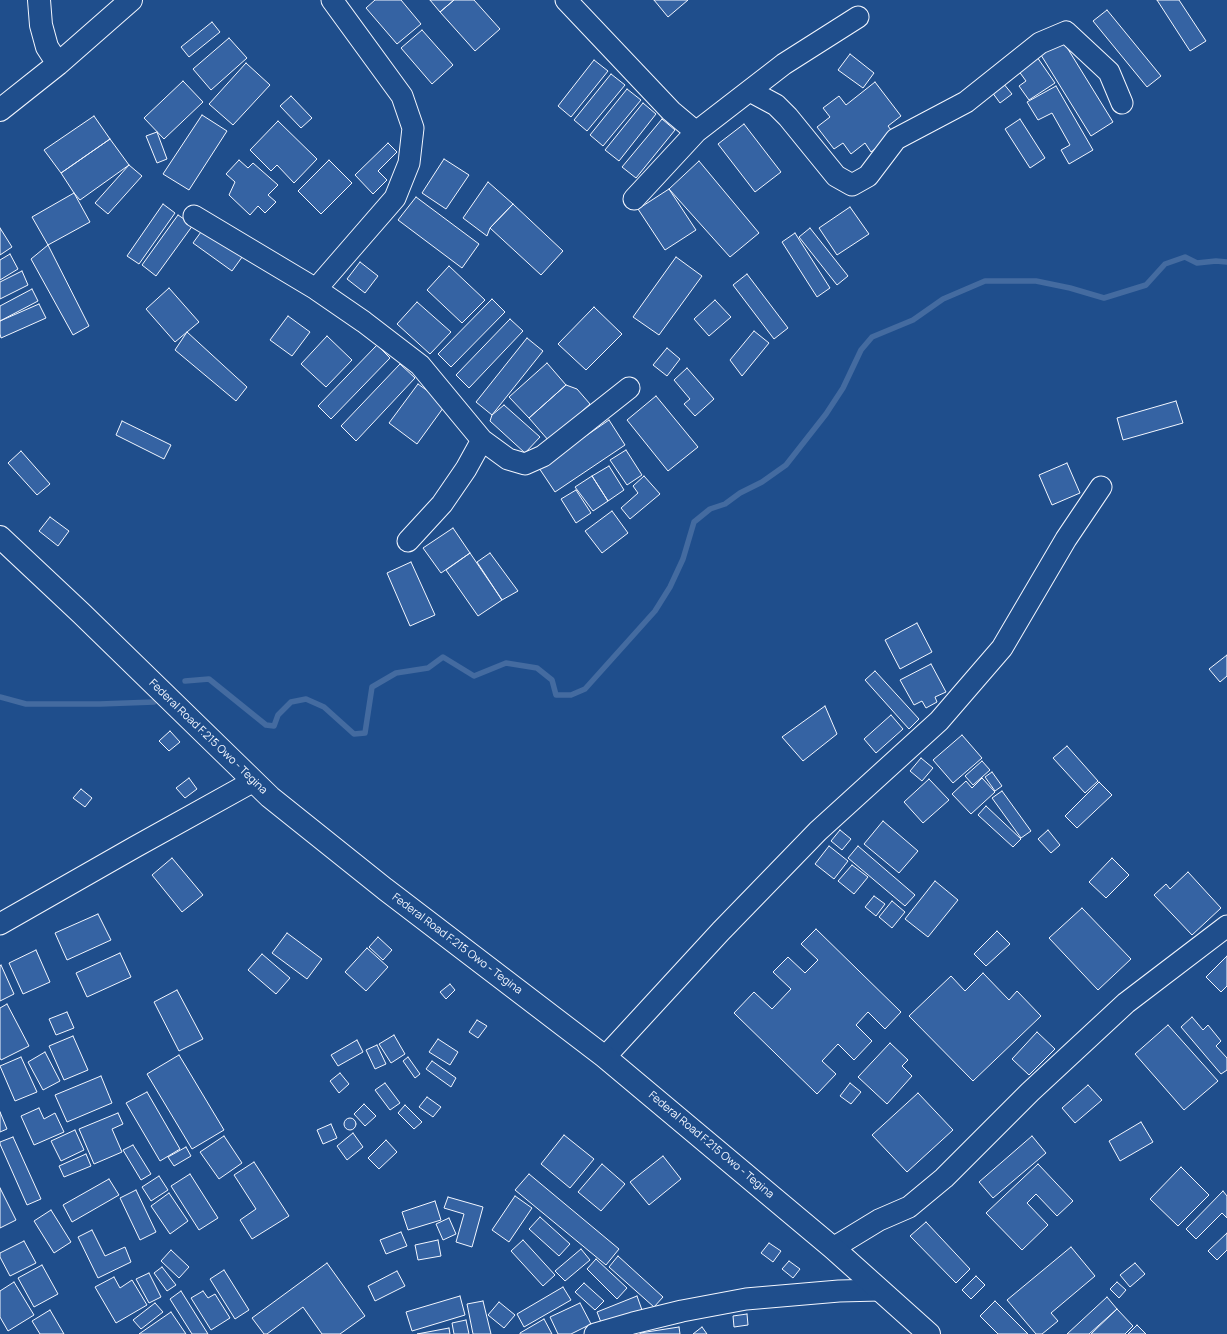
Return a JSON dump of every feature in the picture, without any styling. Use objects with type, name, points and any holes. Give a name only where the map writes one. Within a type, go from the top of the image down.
[{"type":"main road","points":[[39,0],[41,25],[47,47],[58,64]]},
{"type":"main road","points":[[0,110],[58,64],[130,0]]},
{"type":"main road","name":"Federal Road F.215 Owo - Tegina","points":[[0,537],[81,613],[252,782],[385,889],[606,1058],[833,1248],[929,1334]]},
{"type":"street","points":[[316,288],[395,198],[409,163],[413,128],[402,96],[332,0]]},
{"type":"street","points":[[566,0],[672,111],[696,132]]},
{"type":"street","points":[[634,199],[696,132],[784,64],[858,18]]},
{"type":"street","points":[[750,91],[776,105],[788,117],[836,176],[852,185],[868,176],[896,139],[966,102],[1040,43],[1066,32],[1109,72],[1122,103]]},
{"type":"street","points":[[194,216],[316,288],[364,322],[420,365],[482,440],[508,459],[525,464],[543,456],[629,388]]},
{"type":"street","points":[[408,541],[442,504],[466,469],[482,440]]},
{"type":"street","points":[[606,1058],[721,931],[818,831],[939,721],[1002,648],[1066,539],[1101,487]]},
{"type":"street","points":[[0,924],[141,843],[252,782]]},
{"type":"street","points":[[833,1248],[879,1220],[909,1207],[944,1178],[1030,1092],[1126,1003],[1227,926]]},
{"type":"street","points":[[595,1334],[640,1321],[746,1299],[839,1291],[880,1290]]},
{"type":"building","points":[[375,0],[401,0],[421,24],[397,44],[366,8]]},
{"type":"building","points":[[430,0],[454,0],[440,12]]},
{"type":"building","points":[[454,0],[474,0],[500,29],[475,51],[440,12]]},
{"type":"building","points":[[654,0],[688,0],[668,17]]},
{"type":"building","points":[[1157,0],[1179,0],[1206,41],[1190,51]]},
{"type":"building","points":[[1107,10],[1161,76],[1147,87],[1093,21]]},
{"type":"building","points":[[212,22],[220,32],[189,57],[181,47]]},
{"type":"building","points":[[422,30],[453,65],[432,84],[401,48]]},
{"type":"building","points":[[229,38],[247,58],[211,90],[193,69]]},
{"type":"building","points":[[1063,41],[1113,122],[1091,136],[1041,55]]},
{"type":"building","points":[[850,54],[874,73],[863,88],[838,70]]},
{"type":"building","points":[[1037,57],[1055,83],[1029,100],[1019,86],[1026,81],[1018,70]]},
{"type":"building","points":[[594,60],[608,71],[571,117],[558,106]]},
{"type":"building","points":[[246,63],[270,85],[233,125],[209,104]]},
{"type":"building","points":[[611,74],[625,85],[587,131],[574,120]]},
{"type":"building","points":[[183,81],[203,102],[164,139],[144,118]]},
{"type":"building","points":[[875,82],[901,116],[888,126],[894,134],[871,152],[865,143],[851,154],[843,143],[834,149],[817,127],[830,117],[823,108],[839,96],[846,105]]},
{"type":"building","points":[[1003,83],[1012,94],[1000,103],[992,92]]},
{"type":"building","points":[[1056,86],[1093,150],[1069,164],[1061,150],[1070,145],[1052,113],[1038,120],[1027,102]]},
{"type":"building","points":[[627,89],[641,100],[603,146],[590,135]]},
{"type":"building","points":[[291,96],[312,118],[301,128],[280,106]]},
{"type":"building","points":[[643,103],[656,114],[619,161],[605,150]]},
{"type":"building","points":[[202,115],[227,131],[189,190],[163,174]]},
{"type":"building","points":[[94,116],[110,139],[61,173],[44,150]]},
{"type":"building","points":[[662,119],[675,130],[636,178],[622,167]]},
{"type":"building","points":[[1020,119],[1045,158],[1030,168],[1005,129]]},
{"type":"building","points":[[278,121],[317,159],[294,183],[277,165],[271,171],[250,150]]},
{"type":"building","points":[[744,124],[781,172],[755,192],[718,144]]},
{"type":"building","points":[[157,132],[167,159],[157,163],[146,136]]},
{"type":"building","points":[[110,139],[129,165],[80,200],[61,173]]},
{"type":"building","points":[[388,143],[397,152],[378,171],[387,180],[373,194],[355,175]]},
{"type":"building","points":[[444,159],[469,175],[446,209],[422,193]]},
{"type":"building","points":[[239,160],[248,168],[253,163],[278,185],[268,195],[276,202],[265,213],[258,206],[250,215],[229,195],[235,182],[226,174]]},
{"type":"building","points":[[329,160],[352,183],[321,214],[298,191]]},
{"type":"building","points":[[699,161],[759,233],[730,257],[669,189]]},
{"type":"building","points":[[129,165],[142,176],[108,214],[95,203]]},
{"type":"building","points":[[488,182],[513,204],[490,228],[487,236],[463,218]]},
{"type":"building","points":[[669,189],[696,230],[665,250],[638,209]]},
{"type":"building","points":[[74,193],[90,222],[48,245],[32,217]]},
{"type":"building","points":[[416,197],[479,244],[462,268],[398,220]]},
{"type":"building","points":[[163,204],[175,213],[139,264],[127,256]]},
{"type":"building","points":[[513,204],[563,251],[541,275],[490,228]]},
{"type":"building","points":[[850,207],[869,234],[837,255],[819,228]]},
{"type":"building","points":[[178,215],[193,225],[156,276],[142,265]]},
{"type":"building","points":[[206,225],[245,253],[232,271],[193,243]]},
{"type":"building","points":[[0,228],[12,247],[0,255]]},
{"type":"building","points":[[810,228],[848,276],[837,285],[799,237]]},
{"type":"building","points":[[795,233],[830,288],[817,297],[782,242]]},
{"type":"building","points":[[48,245],[89,326],[73,335],[31,259]]},
{"type":"building","points":[[10,254],[18,269],[0,280],[0,260]]},
{"type":"building","points":[[676,257],[702,276],[659,335],[633,317]]},
{"type":"building","points":[[360,262],[378,276],[365,293],[347,279]]},
{"type":"building","points":[[449,266],[485,300],[462,323],[427,290]]},
{"type":"building","points":[[22,271],[28,285],[0,299],[0,282]]},
{"type":"building","points":[[747,274],[788,328],[774,339],[733,285]]},
{"type":"building","points":[[169,288],[199,322],[175,342],[146,309]]},
{"type":"building","points":[[32,289],[38,301],[0,321],[0,306]]},
{"type":"building","points":[[492,299],[505,312],[451,367],[438,354]]},
{"type":"building","points":[[715,300],[731,317],[709,336],[694,319]]},
{"type":"building","points":[[417,302],[451,332],[430,354],[397,324]]},
{"type":"building","points":[[39,304],[46,318],[1,338],[0,321]]},
{"type":"building","points":[[594,307],[622,334],[586,370],[558,344]]},
{"type":"building","points":[[288,316],[310,332],[292,356],[270,340]]},
{"type":"building","points":[[510,319],[523,331],[469,388],[456,375]]},
{"type":"building","points":[[754,331],[769,343],[742,376],[730,360]]},
{"type":"building","points":[[187,332],[247,387],[236,401],[175,350]]},
{"type":"building","points":[[327,336],[352,360],[326,387],[301,364]]},
{"type":"building","points":[[527,338],[543,351],[492,415],[476,402]]},
{"type":"building","points":[[377,345],[390,358],[331,419],[318,406]]},
{"type":"building","points":[[667,348],[680,359],[667,376],[653,365]]},
{"type":"building","points":[[547,363],[566,385],[529,418],[509,397]]},
{"type":"building","points":[[400,364],[415,378],[356,441],[341,426]]},
{"type":"building","points":[[687,368],[714,399],[695,416],[684,404],[690,399],[674,380]]},
{"type":"building","points":[[418,384],[446,404],[417,444],[389,423]]},
{"type":"building","points":[[566,385],[577,389],[590,404],[549,441],[529,418]]},
{"type":"building","points":[[656,396],[698,447],[668,471],[627,420]]},
{"type":"building","points":[[1176,401],[1183,423],[1123,440],[1117,418]]},
{"type":"building","points":[[504,405],[540,437],[525,453],[490,421],[492,415]]},
{"type":"building","points":[[609,420],[625,445],[555,492],[539,468]]},
{"type":"building","points":[[122,421],[171,445],[164,459],[116,435]]},
{"type":"building","points":[[626,450],[642,475],[627,485],[610,460]]},
{"type":"building","points":[[21,451],[50,484],[37,495],[8,463]]},
{"type":"building","points":[[1067,463],[1080,493],[1052,505],[1039,475]]},
{"type":"building","points":[[609,466],[624,490],[608,501],[592,476]]},
{"type":"building","points":[[592,476],[608,501],[593,511],[575,487]]},
{"type":"building","points":[[644,476],[660,494],[630,519],[621,508],[638,493],[633,486]]},
{"type":"building","points":[[576,490],[591,513],[576,523],[561,499]]},
{"type":"building","points":[[612,511],[628,533],[602,553],[585,531]]},
{"type":"building","points":[[50,517],[69,531],[58,546],[39,531]]},
{"type":"building","points":[[453,528],[470,553],[441,573],[423,548]]},
{"type":"building","points":[[470,553],[502,600],[478,616],[446,570]]},
{"type":"building","points":[[490,553],[518,591],[502,600],[477,562]]},
{"type":"building","points":[[411,562],[435,615],[410,626],[387,573]]},
{"type":"building","points":[[917,623],[932,652],[900,669],[885,640]]},
{"type":"building","points":[[1227,655],[1227,676],[1220,682],[1209,669]]},
{"type":"building","points":[[931,664],[946,692],[935,697],[937,702],[926,708],[922,701],[914,705],[900,680]]},
{"type":"building","points":[[875,671],[919,719],[909,729],[865,680]]},
{"type":"building","points":[[825,706],[837,734],[803,761],[782,737]]},
{"type":"building","points":[[891,715],[903,729],[876,753],[864,739]]},
{"type":"building","points":[[170,731],[180,742],[169,751],[159,741]]},
{"type":"building","points":[[962,735],[982,758],[953,783],[933,760]]},
{"type":"building","points":[[1067,746],[1098,781],[1085,793],[1053,758]]},
{"type":"building","points":[[921,758],[933,768],[922,781],[910,771]]},
{"type":"building","points":[[982,761],[990,770],[973,785],[965,776]]},
{"type":"building","points":[[992,772],[1002,786],[995,791],[985,777]]},
{"type":"building","points":[[189,778],[197,789],[185,798],[176,788]]},
{"type":"building","points":[[982,778],[995,792],[971,814],[952,794],[966,781],[972,788]]},
{"type":"building","points":[[929,779],[949,800],[923,823],[904,802]]},
{"type":"building","points":[[1099,782],[1112,795],[1077,828],[1065,816]]},
{"type":"building","points":[[81,789],[92,798],[85,807],[73,798]]},
{"type":"building","points":[[1002,791],[1031,831],[1021,838],[992,798]]},
{"type":"building","points":[[986,806],[1021,839],[1013,847],[978,815]]},
{"type":"building","points":[[883,821],[918,851],[899,873],[864,844]]},
{"type":"building","points":[[840,830],[851,839],[842,850],[831,841]]},
{"type":"building","points":[[1048,830],[1060,845],[1051,853],[1038,839]]},
{"type":"building","points":[[829,846],[848,861],[834,879],[815,864]]},
{"type":"building","points":[[858,846],[915,895],[905,906],[848,858]]},
{"type":"building","points":[[172,858],[203,895],[182,912],[152,875]]},
{"type":"building","points":[[1112,858],[1129,875],[1106,898],[1089,882]]},
{"type":"building","points":[[852,865],[868,877],[854,894],[838,881]]},
{"type":"building","points":[[1188,872],[1221,908],[1192,935],[1154,895],[1166,884],[1170,889]]},
{"type":"building","points":[[935,881],[958,900],[928,937],[905,919]]},
{"type":"building","points":[[874,896],[885,904],[876,916],[865,907]]},
{"type":"building","points":[[892,901],[905,912],[892,928],[879,917]]},
{"type":"building","points":[[1082,908],[1131,959],[1098,990],[1049,938]]},
{"type":"building","points":[[98,914],[111,940],[67,960],[55,933]]},
{"type":"building","points":[[816,929],[901,1012],[885,1029],[868,1012],[856,1025],[872,1041],[854,1060],[838,1044],[822,1061],[836,1074],[817,1094],[734,1013],[754,992],[772,1009],[791,989],[773,972],[788,957],[805,973],[818,960],[801,944]]},
{"type":"building","points":[[997,931],[1010,944],[986,966],[974,954]]},
{"type":"building","points":[[287,933],[322,959],[307,979],[272,953]]},
{"type":"building","points":[[378,937],[392,950],[383,960],[369,947]]},
{"type":"building","points":[[367,948],[388,967],[366,991],[345,972]]},
{"type":"building","points":[[36,950],[50,982],[23,994],[9,963]]},
{"type":"building","points":[[120,953],[131,977],[87,997],[76,973]]},
{"type":"building","points":[[262,954],[290,978],[276,994],[248,970]]},
{"type":"building","points":[[1227,956],[1227,986],[1221,992],[1206,977]]},
{"type":"building","points":[[1,965],[14,994],[0,1001],[0,966]]},
{"type":"building","points":[[983,973],[1009,1000],[1017,991],[1041,1016],[973,1081],[909,1016],[951,976],[965,991]]},
{"type":"building","points":[[450,984],[455,990],[446,999],[440,992]]},
{"type":"building","points":[[177,990],[203,1039],[179,1051],[154,1002]]},
{"type":"building","points":[[7,1004],[29,1046],[1,1060],[0,1008]]},
{"type":"building","points":[[67,1012],[74,1028],[56,1035],[49,1019]]},
{"type":"building","points":[[1192,1017],[1203,1030],[1208,1025],[1221,1041],[1216,1046],[1227,1058],[1227,1070],[1221,1074],[1181,1027]]},
{"type":"building","points":[[477,1020],[487,1026],[478,1038],[469,1032]]},
{"type":"building","points":[[1168,1025],[1218,1081],[1184,1110],[1135,1054]]},
{"type":"building","points":[[1037,1032],[1055,1049],[1029,1075],[1012,1059]]},
{"type":"building","points":[[394,1035],[405,1054],[391,1063],[379,1044]]},
{"type":"building","points":[[73,1036],[88,1070],[64,1080],[49,1046]]},
{"type":"building","points":[[438,1039],[458,1052],[450,1065],[429,1052]]},
{"type":"building","points":[[357,1040],[363,1052],[338,1066],[331,1055]]},
{"type":"building","points":[[890,1043],[908,1060],[902,1066],[912,1076],[887,1104],[858,1077]]},
{"type":"building","points":[[377,1045],[386,1064],[375,1069],[366,1050]]},
{"type":"building","points":[[45,1052],[60,1081],[43,1090],[28,1062]]},
{"type":"building","points":[[179,1055],[224,1130],[192,1149],[147,1074]]},
{"type":"building","points":[[21,1057],[37,1092],[15,1101],[0,1066]]},
{"type":"building","points":[[408,1057],[420,1074],[415,1078],[403,1061]]},
{"type":"building","points":[[432,1061],[456,1078],[451,1087],[426,1069]]},
{"type":"building","points":[[340,1073],[349,1084],[339,1093],[330,1081]]},
{"type":"building","points":[[101,1076],[112,1103],[67,1122],[55,1095]]},
{"type":"building","points":[[385,1083],[400,1103],[390,1110],[375,1090]]},
{"type":"building","points":[[850,1083],[861,1092],[851,1104],[840,1096]]},
{"type":"building","points":[[1088,1085],[1102,1100],[1075,1123],[1062,1108]]},
{"type":"building","points":[[147,1092],[180,1149],[160,1161],[126,1103]]},
{"type":"building","points":[[918,1093],[953,1130],[907,1172],[872,1135]]},
{"type":"building","points":[[427,1097],[441,1107],[433,1117],[419,1107]]},
{"type":"building","points":[[364,1104],[376,1116],[365,1126],[354,1114]]},
{"type":"building","points":[[405,1105],[422,1122],[414,1129],[398,1113]]},
{"type":"building","points":[[39,1108],[44,1119],[55,1113],[64,1132],[34,1145],[21,1116]]},
{"type":"building","points":[[0,1112],[7,1129],[0,1132]]},
{"type":"building","points":[[118,1113],[123,1124],[112,1129],[122,1152],[94,1164],[79,1129]]},
{"type":"building","points":[[348,1118],[352,1118],[356,1124],[352,1130],[348,1130],[344,1126],[344,1122]]},
{"type":"building","points":[[1141,1122],[1153,1142],[1120,1161],[1109,1141]]},
{"type":"building","points":[[331,1124],[337,1138],[323,1144],[317,1130]]},
{"type":"building","points":[[75,1130],[84,1150],[61,1161],[51,1141]]},
{"type":"building","points":[[353,1133],[363,1147],[347,1160],[337,1146]]},
{"type":"building","points":[[564,1135],[594,1159],[570,1188],[541,1164]]},
{"type":"building","points":[[224,1136],[242,1163],[219,1179],[200,1152]]},
{"type":"building","points":[[1032,1136],[1046,1153],[993,1198],[979,1182]]},
{"type":"building","points":[[13,1137],[41,1199],[27,1205],[0,1144],[0,1142]]},
{"type":"building","points":[[386,1140],[397,1152],[379,1169],[368,1158]]},
{"type":"building","points":[[133,1145],[151,1174],[141,1180],[123,1150]]},
{"type":"building","points":[[186,1147],[191,1156],[174,1166],[168,1157]]},
{"type":"building","points":[[86,1154],[91,1166],[64,1177],[59,1166]]},
{"type":"building","points":[[663,1156],[681,1179],[649,1205],[630,1182]]},
{"type":"building","points":[[254,1162],[289,1216],[252,1239],[240,1220],[256,1209],[234,1175]]},
{"type":"building","points":[[602,1164],[625,1184],[601,1211],[578,1192]]},
{"type":"building","points":[[1038,1164],[1073,1201],[1057,1216],[1036,1194],[1027,1203],[1048,1225],[1022,1250],[986,1213]]},
{"type":"building","points":[[1181,1167],[1209,1195],[1178,1226],[1150,1199]]},
{"type":"building","points":[[190,1174],[218,1218],[199,1230],[171,1186]]},
{"type":"building","points":[[529,1174],[619,1249],[606,1265],[515,1190]]},
{"type":"building","points":[[159,1176],[168,1190],[151,1201],[142,1187]]},
{"type":"building","points":[[109,1179],[119,1195],[72,1222],[63,1205]]},
{"type":"building","points":[[0,1188],[16,1220],[0,1228]]},
{"type":"building","points":[[136,1190],[156,1232],[140,1240],[120,1198]]},
{"type":"building","points":[[1223,1191],[1227,1196],[1227,1218],[1222,1213],[1196,1239],[1186,1229]]},
{"type":"building","points":[[169,1193],[188,1221],[170,1234],[151,1206]]},
{"type":"building","points":[[515,1196],[532,1208],[509,1242],[492,1230]]},
{"type":"building","points":[[448,1197],[483,1207],[472,1247],[456,1242],[464,1214],[444,1208]]},
{"type":"building","points":[[435,1201],[441,1220],[408,1230],[402,1212]]},
{"type":"building","points":[[51,1210],[71,1242],[54,1253],[34,1221]]},
{"type":"building","points":[[540,1217],[570,1244],[559,1256],[529,1229]]},
{"type":"building","points":[[449,1218],[456,1234],[443,1240],[436,1224]]},
{"type":"building","points":[[926,1222],[970,1269],[956,1283],[910,1236]]},
{"type":"building","points":[[92,1230],[105,1256],[125,1247],[131,1262],[98,1278],[78,1237]]},
{"type":"building","points":[[401,1232],[407,1246],[386,1254],[380,1240]]},
{"type":"building","points":[[1227,1233],[1227,1250],[1217,1260],[1208,1251]]},
{"type":"building","points":[[438,1240],[441,1256],[418,1260],[415,1245]]},
{"type":"building","points":[[523,1240],[555,1275],[543,1286],[511,1251]]},
{"type":"building","points":[[24,1241],[36,1263],[10,1276],[0,1257],[0,1253]]},
{"type":"building","points":[[769,1243],[781,1251],[773,1262],[761,1253]]},
{"type":"building","points":[[1071,1247],[1095,1276],[1051,1313],[1058,1321],[1042,1334],[1036,1334],[1007,1300]]},
{"type":"building","points":[[581,1249],[590,1260],[565,1281],[555,1271]]},
{"type":"building","points":[[171,1250],[189,1267],[179,1278],[161,1261]]},
{"type":"building","points":[[618,1256],[663,1297],[654,1307],[609,1267]]},
{"type":"building","points":[[596,1259],[627,1288],[617,1299],[587,1269]]},
{"type":"building","points":[[789,1261],[800,1269],[793,1278],[782,1269]]},
{"type":"building","points":[[327,1263],[365,1316],[340,1334],[322,1334],[303,1307],[267,1334],[264,1334],[252,1318]]},
{"type":"building","points":[[1135,1263],[1145,1274],[1130,1287],[1120,1275]]},
{"type":"building","points":[[42,1265],[58,1294],[34,1307],[18,1278]]},
{"type":"building","points":[[162,1267],[176,1285],[167,1291],[154,1273]]},
{"type":"building","points":[[224,1270],[249,1310],[235,1319],[210,1279]]},
{"type":"building","points":[[397,1271],[405,1286],[375,1301],[368,1286]]},
{"type":"building","points":[[149,1273],[161,1297],[149,1303],[136,1279]]},
{"type":"building","points":[[976,1276],[985,1285],[971,1299],[962,1290]]},
{"type":"building","points":[[114,1277],[120,1288],[132,1280],[147,1305],[116,1323],[95,1287]]},
{"type":"building","points":[[14,1282],[34,1315],[8,1331],[0,1317],[0,1291]]},
{"type":"building","points":[[1117,1282],[1126,1290],[1119,1298],[1110,1289]]},
{"type":"building","points":[[584,1283],[604,1301],[595,1310],[575,1292]]},
{"type":"building","points":[[563,1287],[571,1300],[524,1327],[517,1314]]},
{"type":"building","points":[[181,1291],[208,1334],[192,1334],[170,1299]]},
{"type":"building","points":[[203,1291],[208,1298],[215,1294],[230,1318],[211,1330],[191,1298]]},
{"type":"building","points":[[460,1296],[465,1315],[412,1331],[406,1312]]},
{"type":"building","points":[[637,1296],[642,1310],[602,1325],[597,1312]]},
{"type":"building","points":[[1107,1297],[1117,1309],[1089,1334],[1067,1334]]},
{"type":"building","points":[[483,1301],[491,1334],[473,1334],[467,1304]]},
{"type":"building","points":[[995,1301],[1028,1334],[998,1334],[980,1316]]},
{"type":"building","points":[[499,1302],[515,1315],[504,1328],[488,1315]]},
{"type":"building","points":[[155,1303],[163,1312],[141,1329],[133,1320]]},
{"type":"building","points":[[580,1303],[591,1324],[571,1334],[558,1334],[550,1317]]},
{"type":"building","points":[[1117,1309],[1133,1326],[1125,1334],[1091,1334]]},
{"type":"building","points":[[50,1310],[64,1334],[40,1334],[32,1321]]},
{"type":"building","points":[[171,1312],[186,1334],[139,1334]]},
{"type":"building","points":[[747,1314],[748,1325],[734,1327],[733,1316]]},
{"type":"building","points":[[544,1319],[552,1334],[520,1334],[520,1333]]},
{"type":"building","points":[[466,1320],[469,1334],[454,1334],[452,1323]]},
{"type":"building","points":[[1137,1325],[1146,1334],[1128,1334]]},
{"type":"building","points":[[679,1327],[680,1334],[640,1334],[640,1333]]},
{"type":"building","points":[[702,1327],[707,1334],[693,1334]]},
{"type":"building","points":[[449,1328],[450,1334],[417,1334]]},
{"type":"waterway","points":[[185,681],[209,679],[266,725],[274,726],[278,715],[291,702],[306,699],[324,707],[354,734],[365,733],[372,687],[396,673],[428,668],[443,657],[474,676],[506,663],[537,668],[552,680],[556,695],[571,695],[585,689],[655,611],[670,587],[683,559],[694,522],[710,509],[725,504],[740,493],[762,482],[786,465],[826,414],[843,388],[861,350],[872,337],[913,320],[943,299],[985,281],[1036,281],[1070,288],[1104,298],[1146,285],[1165,264],[1185,257],[1197,263],[1216,261],[1227,262]]},
{"type":"waterway","points":[[0,697],[26,704],[154,702]]}]
